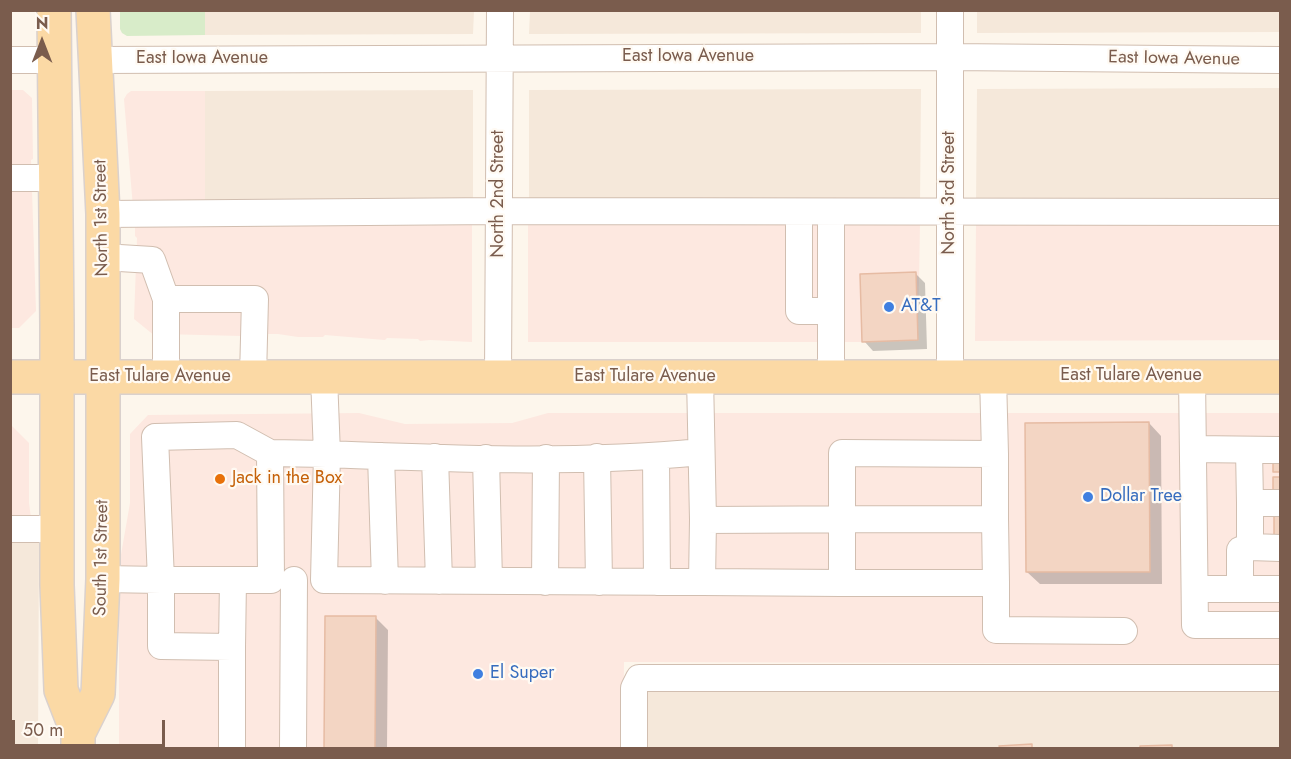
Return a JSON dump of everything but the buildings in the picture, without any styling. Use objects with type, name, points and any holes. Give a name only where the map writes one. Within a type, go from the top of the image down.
[{"type":"main road","points":[[54,10],[57,377]]},
{"type":"main road","points":[[74,10],[77,40],[82,50],[95,60]]},
{"type":"main road","name":"North 1st Street","points":[[93,10],[103,214],[104,377]]},
{"type":"main road","name":"East Tulare Avenue","points":[[10,377],[1281,376]]},
{"type":"main road","name":"South 1st Street","points":[[57,377],[57,529],[61,690],[78,741]]},
{"type":"main road","name":"South 1st Street","points":[[78,741],[98,694],[102,579],[104,377]]},
{"type":"street","name":"North 2nd Street","points":[[498,377],[500,10]]},
{"type":"street","name":"North 3rd Street","points":[[950,10],[950,376]]},
{"type":"street","name":"East Iowa Avenue","points":[[95,60],[500,57],[1281,60]]},
{"type":"street","points":[[10,60],[55,60]]},
{"type":"street","points":[[10,178],[56,170]]},
{"type":"street","points":[[103,214],[499,211],[1281,212]]},
{"type":"street","points":[[799,212],[799,311],[831,311]]},
{"type":"street","points":[[831,212],[831,376]]},
{"type":"street","points":[[103,257],[152,260],[166,299],[166,377]]},
{"type":"street","points":[[166,299],[255,299],[253,377]]},
{"type":"street","points":[[993,376],[996,630],[1124,631]]},
{"type":"street","points":[[1192,376],[1195,625],[1281,625]]},
{"type":"street","points":[[324,377],[327,454],[324,580]]},
{"type":"street","points":[[700,377],[702,582]]},
{"type":"street","points":[[232,647],[161,646],[161,580],[155,437],[237,435],[270,453],[597,458],[701,452]]},
{"type":"street","points":[[1193,449],[1281,450]]},
{"type":"street","points":[[1249,450],[1250,547]]},
{"type":"street","points":[[270,453],[283,580],[293,748]]},
{"type":"street","points":[[842,583],[842,453],[995,454]]},
{"type":"street","points":[[381,456],[385,580]]},
{"type":"street","points":[[656,456],[657,582]]},
{"type":"street","points":[[435,457],[439,581]]},
{"type":"street","points":[[486,458],[489,581]]},
{"type":"street","points":[[545,582],[546,458]]},
{"type":"street","points":[[597,458],[599,582]]},
{"type":"street","points":[[1250,503],[1281,503]]},
{"type":"street","points":[[703,519],[995,519]]},
{"type":"street","points":[[10,529],[57,529]]},
{"type":"street","points":[[1240,589],[1240,550],[1250,547],[1281,548]]},
{"type":"street","points":[[102,579],[996,583]]},
{"type":"street","points":[[232,748],[233,580]]},
{"type":"street","points":[[1195,589],[1281,590]]},
{"type":"street","points":[[634,748],[634,688],[639,678],[1281,678]]},
{"type":"shaded area","points":[[205,11],[474,11],[473,34],[205,35]]},
{"type":"shaded area","points":[[530,11],[921,11],[921,33],[529,34]]},
{"type":"shaded area","points":[[977,11],[1280,11],[1280,32],[977,33]]},
{"type":"shaded area","points":[[1280,88],[1280,205],[976,205],[977,89]]},
{"type":"shaded area","points":[[921,89],[920,205],[529,206],[529,90]]},
{"type":"shaded area","points":[[10,90],[23,90],[32,98],[33,159],[31,160],[36,311],[19,328],[10,328]]},
{"type":"shaded area","points":[[473,90],[473,206],[205,207],[205,91]]},
{"type":"shaded area","points":[[131,91],[205,91],[205,207],[133,208],[124,99]]},
{"type":"shaded area","points":[[920,224],[918,340],[528,342],[528,225]]},
{"type":"shaded area","points":[[976,224],[1280,224],[1280,340],[975,341]]},
{"type":"shaded area","points":[[472,225],[472,342],[387,338],[385,340],[325,335],[323,337],[298,337],[278,334],[243,334],[241,336],[162,334],[155,336],[134,319],[137,238],[135,227]]},
{"type":"shaded area","points":[[359,413],[405,424],[512,423],[548,413],[1280,413],[1280,664],[624,662],[623,748],[119,748],[119,566],[130,503],[130,434],[148,415]]},
{"type":"shaded area","points":[[11,425],[29,443],[31,518],[11,518]]},
{"type":"shaded area","points":[[10,542],[39,542],[38,748],[11,748]]},
{"type":"shaded area","points":[[648,691],[1280,692],[1280,748],[647,748]]},
{"type":"green space","points":[[120,11],[205,11],[205,35],[127,36],[120,29]]},
{"type":"place","name":"AT&T","points":[[889,307]]},
{"type":"place","name":"Jack in the Box","points":[[220,479]]},
{"type":"place","name":"Dollar Tree","points":[[1088,497]]},
{"type":"place","name":"El Super","points":[[478,674]]}]
